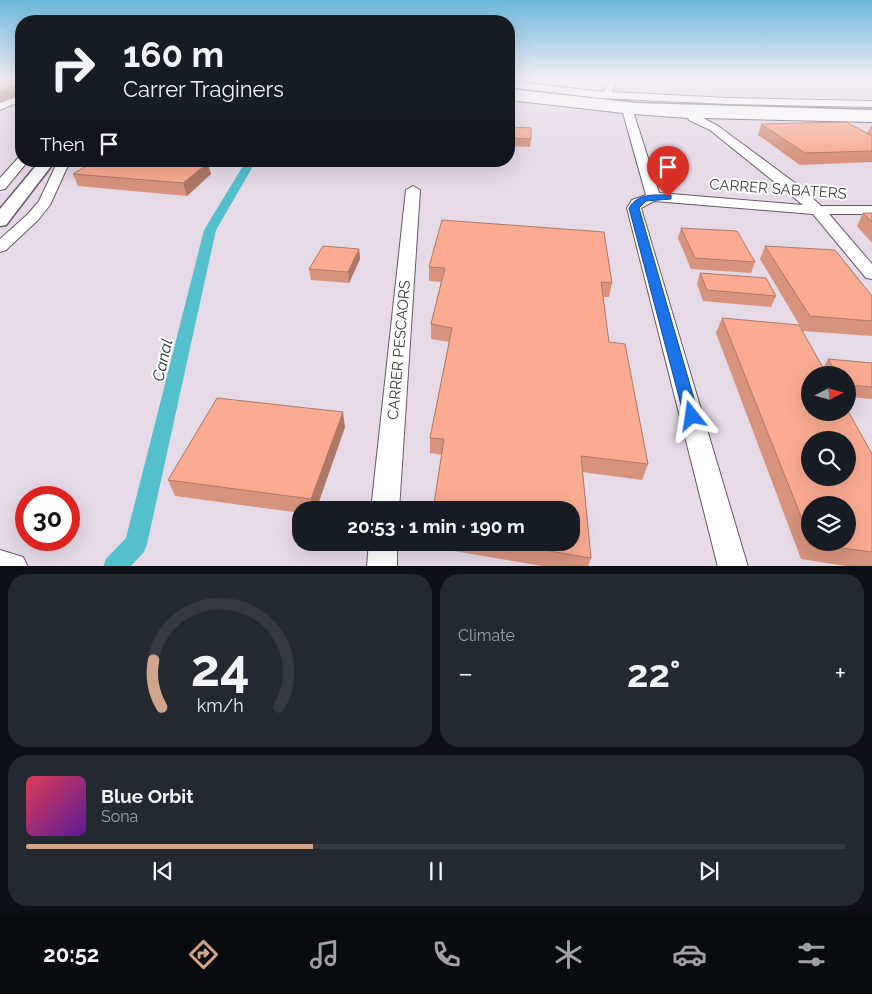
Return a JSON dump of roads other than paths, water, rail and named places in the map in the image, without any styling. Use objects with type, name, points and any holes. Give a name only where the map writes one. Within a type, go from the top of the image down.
[{"type":"main road","points":[[615,104],[637,107],[872,114]]},
{"type":"main road","points":[[757,104],[872,106]]},
{"type":"main road","points":[[0,221],[43,167]]},
{"type":"street","points":[[576,104],[681,115],[872,119]]},
{"type":"street","points":[[826,104],[872,106]]},
{"type":"street","points":[[628,111],[653,197],[637,203],[634,208],[733,566]]},
{"type":"street","points":[[681,115],[697,119],[714,128],[817,210],[872,274]]},
{"type":"street","points":[[714,128],[715,121],[732,116]]},
{"type":"street","points":[[2,181],[16,167]]},
{"type":"street","points":[[0,247],[33,217],[45,202],[61,167]]},
{"type":"street","name":"CARRER PESCAORS","points":[[386,501],[413,190]]},
{"type":"street","name":"CARRER SABATERS","points":[[653,197],[817,210],[872,210]]},
{"type":"street","points":[[382,566],[383,551]]},
{"type":"street","points":[[0,565],[13,566]]},
{"type":"waterway","name":"Canal","points":[[115,566],[136,544],[210,230],[247,167]]}]
